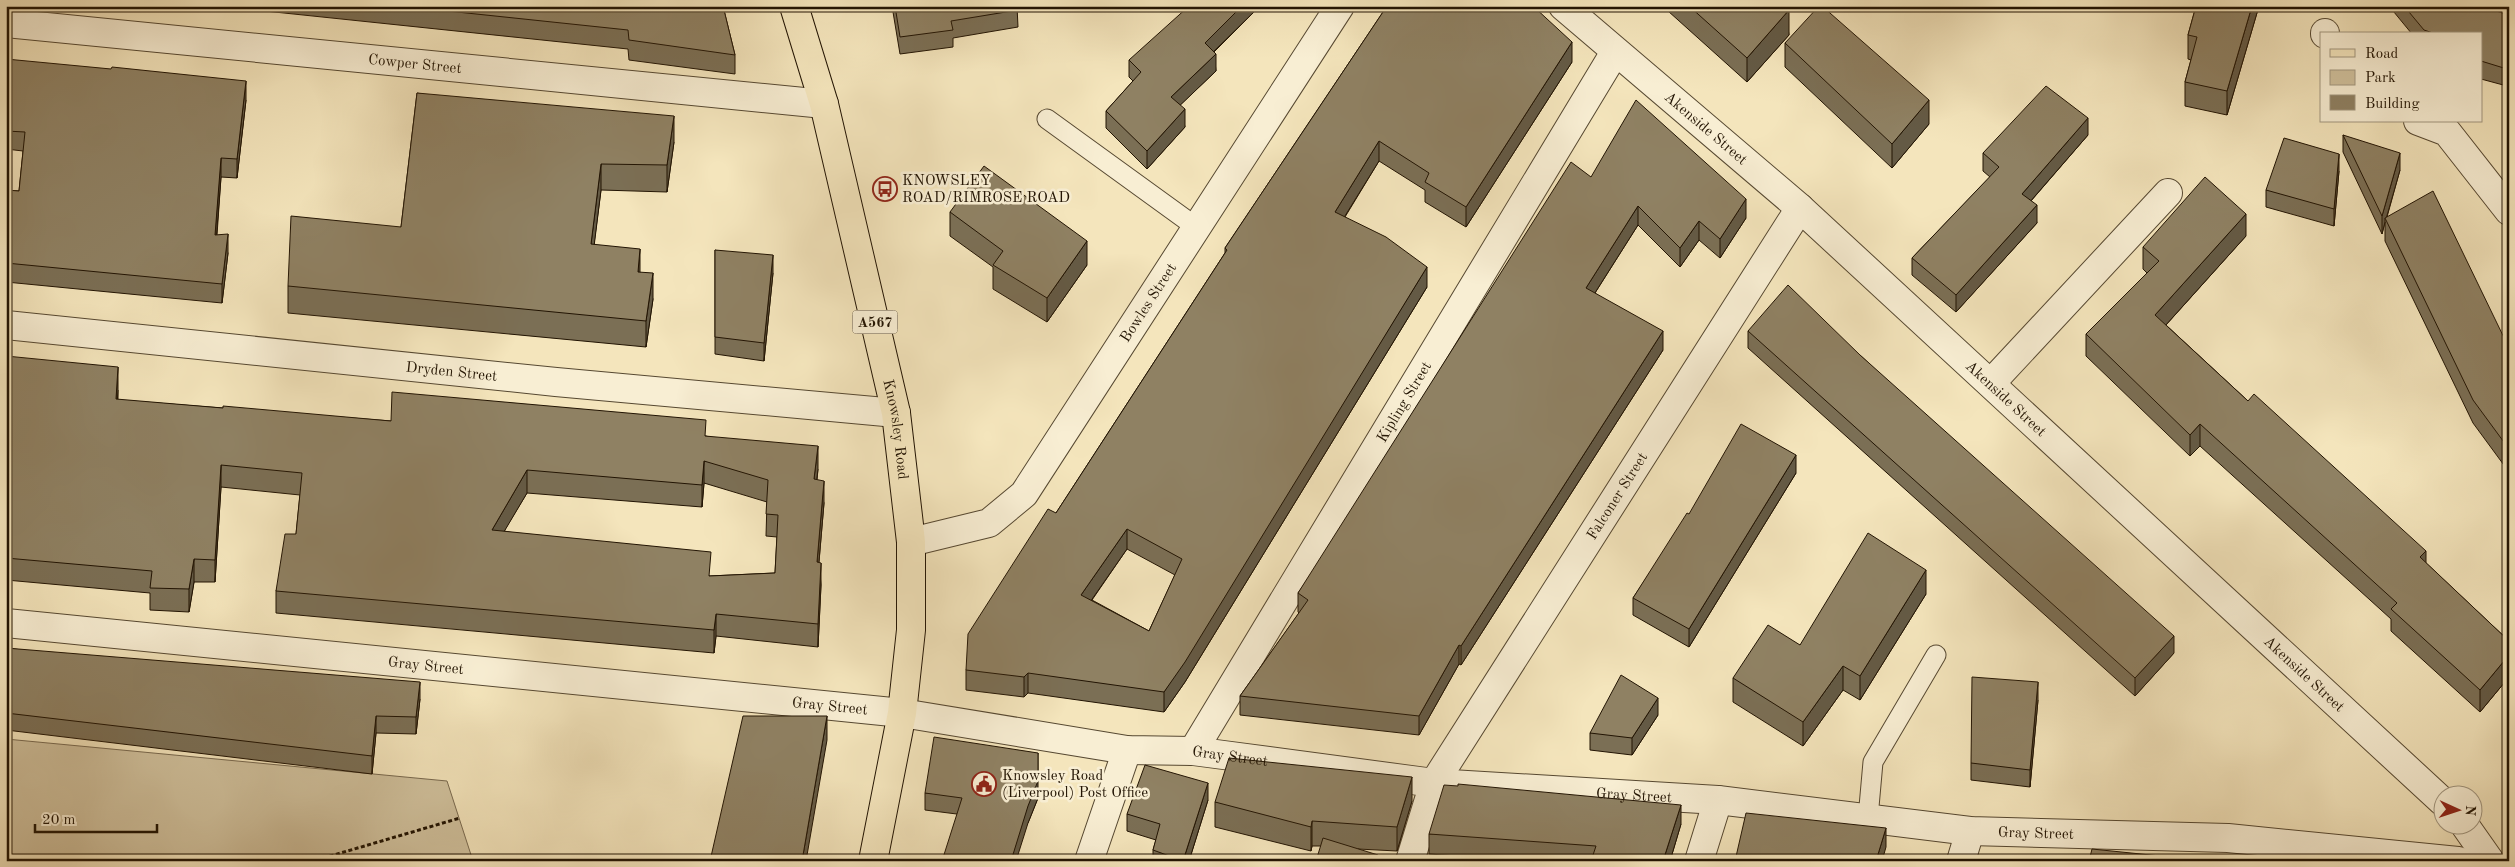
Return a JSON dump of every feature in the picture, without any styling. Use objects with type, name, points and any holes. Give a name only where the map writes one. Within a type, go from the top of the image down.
[{"type":"main road","name":"Knowsley Road","points":[[794,6],[824,104],[896,413],[911,542],[912,630],[902,713],[873,861]]},
{"type":"street","name":"Bowles Street","points":[[911,542],[989,522],[1024,494],[1340,6]]},
{"type":"street","name":"Akenside Street","points":[[1563,6],[1800,208],[2432,792]]},
{"type":"street","name":"Cowper Street","points":[[6,23],[824,104]]},
{"type":"street","name":"Kipling Street","points":[[1193,751],[1615,52]]},
{"type":"street","points":[[2421,122],[2447,132],[2509,212]]},
{"type":"street","points":[[1991,383],[2168,193]]},
{"type":"street","name":"Falconer Street","points":[[1410,861],[1434,783],[1800,208]]},
{"type":"street","name":"Dryden Street","points":[[6,324],[565,383],[896,413]]},
{"type":"street","name":"Gray Street","points":[[6,623],[902,713],[1127,750],[1193,751],[1434,783],[1718,800],[1970,831],[2225,850],[2458,861]]},
{"type":"street","points":[[1089,861],[1127,750]]},
{"type":"street","points":[[1699,861],[1718,800]]},
{"type":"street","points":[[1962,861],[1970,831]]},
{"type":"street","points":[[2471,834],[2490,861]]},
{"type":"lane","points":[[1047,119],[1196,226]]},
{"type":"lane","points":[[1868,818],[1873,762],[1936,655]]},
{"type":"path","points":[[291,861],[328,857],[460,818]]},
{"type":"green space","points":[[6,739],[447,781],[473,861],[6,861]]},
{"type":"building","points":[[400,6],[723,6],[735,55],[629,40],[628,30]]},
{"type":"building","points":[[895,6],[1017,6],[1018,10],[951,21],[953,30],[900,37]]},
{"type":"building","points":[[1189,6],[1242,6],[1205,43],[1216,54],[1171,97],[1185,109],[1147,151],[1106,111],[1141,72],[1129,60]]},
{"type":"building","points":[[1387,6],[1533,6],[1572,42],[1466,207],[1425,182],[1429,173],[1379,141],[1335,212],[1386,237],[1427,267],[1185,662],[1164,692],[1028,673],[1024,677],[966,670],[968,634],[1048,509],[1056,513],[1227,250],[1225,248]],"holes":[[[1127,529],[1182,559],[1149,631],[1081,595]]]},
{"type":"building","points":[[1689,6],[1785,6],[1789,10],[1747,58]]},
{"type":"building","points":[[1819,6],[1822,6],[1929,100],[1892,144],[1785,43]]},
{"type":"building","points":[[2196,6],[2252,6],[2227,91],[2185,82],[2197,37],[2188,35]]},
{"type":"building","points":[[2404,6],[2480,6],[2509,15],[2509,65],[2507,69],[2482,61],[2482,32],[2430,32],[2424,30]]},
{"type":"building","points":[[6,59],[111,69],[112,67],[246,81],[237,159],[221,158],[215,235],[228,234],[222,284],[6,263],[6,190],[19,191],[25,132],[6,131]]},
{"type":"building","points":[[2046,86],[2088,118],[2022,194],[2037,205],[1956,295],[1912,258],[1999,167],[1983,153]]},
{"type":"building","points":[[417,93],[674,116],[667,165],[601,164],[591,244],[640,249],[638,272],[653,273],[646,321],[288,286],[291,216],[401,227]]},
{"type":"building","points":[[1636,100],[1746,199],[1720,239],[1699,221],[1680,248],[1638,206],[1586,288],[1663,331],[1461,646],[1459,645],[1419,716],[1240,696],[1308,600],[1298,593],[1571,162],[1591,177]]},
{"type":"building","points":[[2343,135],[2400,153],[2382,216]]},
{"type":"building","points":[[2284,138],[2339,154],[2334,209],[2266,190]]},
{"type":"building","points":[[984,166],[1087,241],[1047,298],[993,265],[1003,251],[950,212]]},
{"type":"building","points":[[2205,177],[2246,214],[2155,315],[2248,401],[2254,394],[2426,551],[2420,557],[2509,641],[2509,655],[2480,690],[2391,609],[2397,603],[2200,424],[2190,435],[2086,334],[2159,261],[2143,247]]},
{"type":"building","points":[[2433,191],[2509,348],[2509,449],[2473,400],[2385,218]]},
{"type":"building","points":[[715,250],[773,255],[764,343],[715,337]]},
{"type":"building","points":[[1788,285],[1860,355],[2174,636],[2135,678],[1748,331]]},
{"type":"building","points":[[6,356],[118,367],[116,399],[223,408],[223,406],[391,421],[392,392],[706,420],[705,436],[818,446],[814,479],[824,481],[817,562],[821,563],[818,624],[716,614],[714,630],[276,591],[285,534],[296,534],[302,473],[221,465],[215,560],[194,559],[189,589],[150,588],[152,571],[6,558]],"holes":[[[704,461],[768,480],[766,514],[778,515],[775,573],[709,576],[711,552],[492,530],[527,470],[702,485]]]},
{"type":"building","points":[[1741,424],[1796,455],[1689,629],[1633,598],[1687,513],[1689,514]]},
{"type":"building","points":[[1868,533],[1926,570],[1860,676],[1843,666],[1803,722],[1733,678],[1768,625],[1800,645]]},
{"type":"building","points":[[6,648],[420,682],[416,717],[376,716],[372,756],[6,713]]},
{"type":"building","points":[[1621,675],[1658,698],[1632,738],[1590,733]]},
{"type":"building","points":[[1972,677],[2038,682],[2030,770],[1971,763]]},
{"type":"building","points":[[743,716],[827,716],[802,861],[710,861]]},
{"type":"building","points":[[934,737],[1038,753],[1038,781],[1011,861],[942,861],[962,798],[925,793]]},
{"type":"building","points":[[1229,758],[1412,777],[1397,827],[1312,821],[1311,827],[1215,802]]},
{"type":"building","points":[[1145,765],[1208,783],[1183,861],[1153,850],[1160,824],[1127,814]]},
{"type":"building","points":[[1458,784],[1681,805],[1663,861],[1591,861],[1596,846],[1429,834],[1444,785],[1458,786]]},
{"type":"building","points":[[1746,813],[1886,828],[1876,861],[1735,861]]},
{"type":"building","points":[[1323,838],[1378,855],[1376,861],[1316,861]]},
{"type":"building","points":[[2092,849],[2180,858],[2180,861],[2089,861]]},
{"type":"building","points":[[2243,857],[2278,861],[2242,861]]},
{"type":"place","name":"KNOWSLEY ROAD/RIMROSE ROAD","points":[[885,189]]},
{"type":"place","name":"Knowsley Road (Liverpool) Post Office","points":[[984,784]]}]
